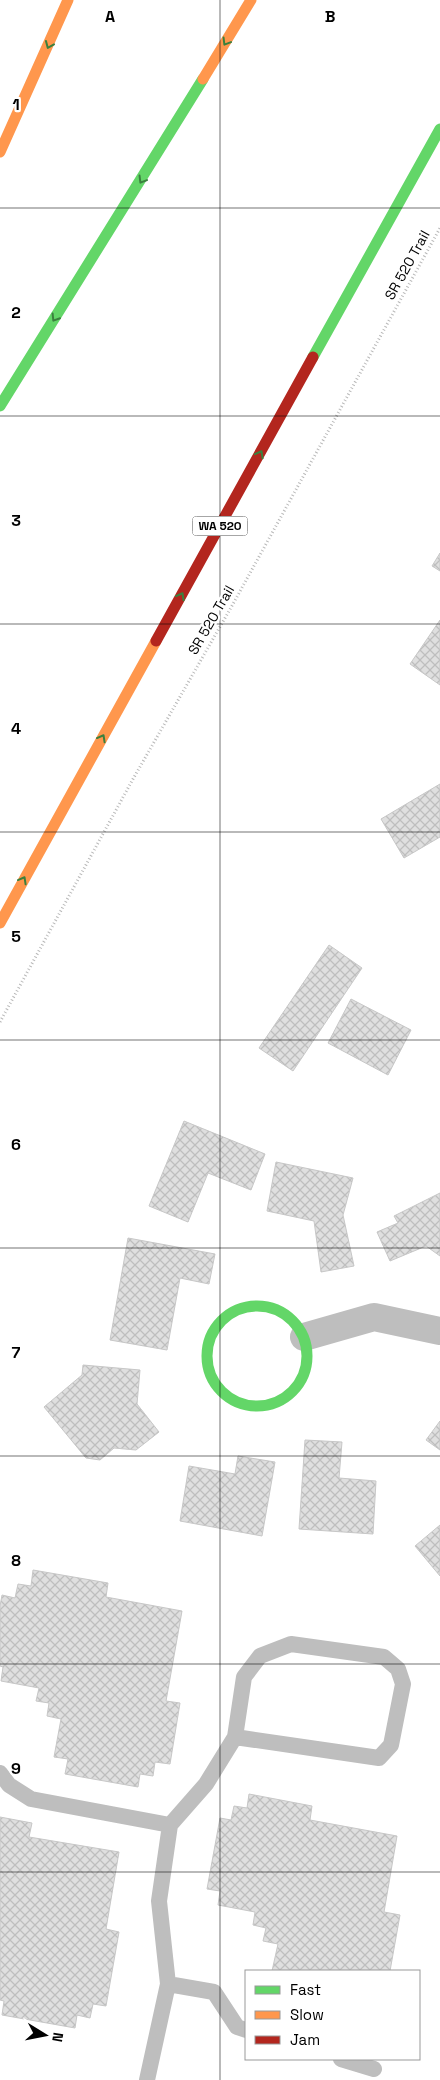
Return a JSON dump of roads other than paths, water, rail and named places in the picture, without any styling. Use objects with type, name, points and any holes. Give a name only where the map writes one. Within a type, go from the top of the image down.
[{"type":"main road","points":[[0,152],[68,0]]},
{"type":"main road","points":[[0,406],[114,225],[251,0]]},
{"type":"main road","name":"WA 520","points":[[0,923],[440,129]]},
{"type":"main road","points":[[257,1306],[274,1309],[294,1322],[304,1337],[306,1366],[302,1377],[293,1392],[278,1402],[261,1406],[244,1405],[222,1393],[215,1384],[208,1368],[206,1354],[210,1337],[222,1319],[237,1310],[257,1306]]},
{"type":"street","points":[[304,1337],[374,1317],[440,1331]]},
{"type":"lane","points":[[147,2080],[168,1984],[159,1901],[170,1825],[206,1784],[235,1737],[244,1677],[260,1656],[291,1644],[384,1657],[398,1669],[403,1684],[391,1745],[379,1758],[235,1737]]},
{"type":"lane","points":[[0,1773],[9,1785],[31,1799],[170,1825]]},
{"type":"lane","points":[[168,1984],[214,1992],[237,2027],[245,2030]]},
{"type":"lane","points":[[344,2060],[374,2069]]}]
